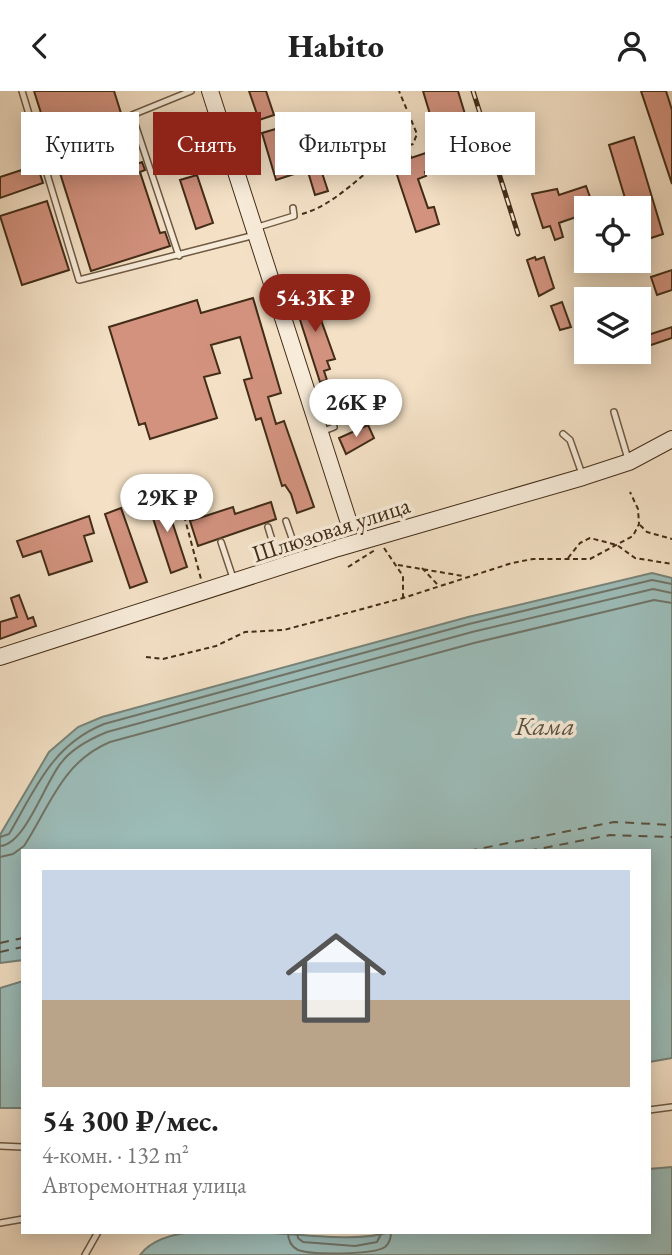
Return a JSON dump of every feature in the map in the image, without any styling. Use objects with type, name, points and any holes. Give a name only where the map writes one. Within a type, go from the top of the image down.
[{"type":"street","points":[[210,91],[217,112]]},
{"type":"street","points":[[237,175],[254,232],[327,429],[350,526],[362,535],[377,539]]},
{"type":"street","name":"Шлюзовая улица","points":[[0,657],[235,584],[338,548],[377,539],[583,477],[629,461],[672,439]]},
{"type":"street","points":[[338,548],[350,526]]},
{"type":"lane","points":[[22,91],[79,280],[179,256],[254,232],[294,216],[293,208]]},
{"type":"lane","points":[[179,256],[132,115],[191,91]]},
{"type":"lane","points":[[614,412],[629,461]]},
{"type":"lane","points":[[563,433],[570,440],[583,477]]},
{"type":"lane","points":[[286,521],[293,544]]},
{"type":"lane","points":[[268,527],[275,550],[350,526]]},
{"type":"lane","points":[[221,542],[235,584]]},
{"type":"lane","points":[[651,1109],[672,1107]]},
{"type":"lane","points":[[0,1146],[21,1147]]},
{"type":"lane","points":[[0,1223],[21,1219]]},
{"type":"lane","points":[[91,1234],[92,1241]]},
{"type":"lane","points":[[85,1255],[96,1234]]},
{"type":"path","points":[[294,216],[318,209],[391,151],[413,143],[417,134],[399,91]]},
{"type":"path","points":[[146,657],[163,659],[216,646],[245,632],[284,630],[533,559],[590,559],[633,536],[639,524],[638,509],[630,492]]},
{"type":"path","points":[[182,508],[202,583]]},
{"type":"path","points":[[639,524],[647,532],[672,539]]},
{"type":"path","points":[[568,559],[580,543],[590,538],[617,545],[635,558],[672,564]]},
{"type":"path","points":[[377,539],[398,565],[402,576],[403,598]]},
{"type":"path","points":[[348,567],[373,555],[377,539]]},
{"type":"path","points":[[398,565],[421,567],[463,577]]},
{"type":"path","points":[[421,567],[438,585]]},
{"type":"water","name":"Кама","points":[[652,573],[672,578],[672,1058],[651,1062],[651,849],[21,849],[21,960],[0,963],[0,835],[49,752],[78,727],[102,717],[468,617]]},
{"type":"water","points":[[21,982],[21,1108],[0,1108],[0,988]]},
{"type":"water","points":[[672,1167],[672,1255],[140,1255],[159,1240],[183,1234],[364,1237],[380,1234],[651,1234],[651,1169]]},
{"type":"building","points":[[34,91],[114,91],[121,112],[41,112]]},
{"type":"building","points":[[249,91],[266,91],[274,115],[261,119],[261,112],[256,112]]},
{"type":"building","points":[[423,91],[458,91],[464,112],[429,112]]},
{"type":"building","points":[[641,91],[666,91],[672,110],[672,184]]},
{"type":"building","points":[[275,129],[275,175],[291,175],[276,180],[262,133]]},
{"type":"building","points":[[634,137],[663,234],[651,238],[651,196],[624,196],[609,145]]},
{"type":"building","points":[[425,153],[426,176],[418,179],[428,208],[434,207],[439,224],[416,232],[397,175],[411,175],[411,158]]},
{"type":"building","points":[[142,162],[145,170],[140,172],[160,233],[165,232],[170,246],[91,271],[61,175],[139,175],[139,163]]},
{"type":"building","points":[[21,170],[21,175],[40,175],[43,183],[0,198],[0,177]]},
{"type":"building","points":[[197,175],[213,223],[196,229],[180,180]]},
{"type":"building","points":[[309,175],[323,175],[328,191],[315,195]]},
{"type":"building","points":[[586,186],[590,196],[574,196],[574,218],[559,223],[563,237],[555,240],[550,226],[543,228],[532,194],[557,189],[559,195]]},
{"type":"building","points":[[47,201],[69,270],[22,285],[0,216]]},
{"type":"building","points":[[535,257],[536,260],[544,257],[554,288],[539,296],[527,260]]},
{"type":"building","points":[[672,270],[672,290],[657,295],[651,277]]},
{"type":"building","points":[[311,292],[335,359],[327,361],[330,369],[324,371],[327,380],[320,382],[293,298]]},
{"type":"building","points":[[253,298],[281,393],[268,397],[276,424],[284,421],[314,507],[297,513],[291,494],[285,485],[282,486],[261,418],[256,420],[244,380],[252,378],[240,337],[211,345],[220,373],[204,377],[217,418],[150,439],[145,423],[139,425],[109,327],[197,300],[201,313]]},
{"type":"building","points":[[562,302],[571,327],[560,330],[551,306]]},
{"type":"building","points":[[672,327],[672,338],[651,345],[651,334]]},
{"type":"building","points":[[368,425],[374,438],[346,454],[339,438]]},
{"type":"building","points":[[163,494],[187,567],[171,573],[147,500]]},
{"type":"building","points":[[271,502],[276,519],[198,546],[190,521],[233,507],[235,514]]},
{"type":"building","points":[[121,508],[147,582],[130,588],[105,514]]},
{"type":"building","points":[[89,516],[94,533],[84,536],[92,561],[49,575],[41,551],[23,557],[17,541]]},
{"type":"building","points":[[19,595],[28,619],[33,617],[36,626],[0,639],[0,622],[17,617],[11,598]]},
{"type":"ferry route","points":[[478,849],[614,822],[672,825]]},
{"type":"ferry route","points":[[538,849],[610,835],[672,837]]},
{"type":"ferry route","points":[[0,943],[21,938]]},
{"type":"ferry route","points":[[0,952],[21,947]]},
{"type":"railway","points":[[473,91],[518,234]]}]
